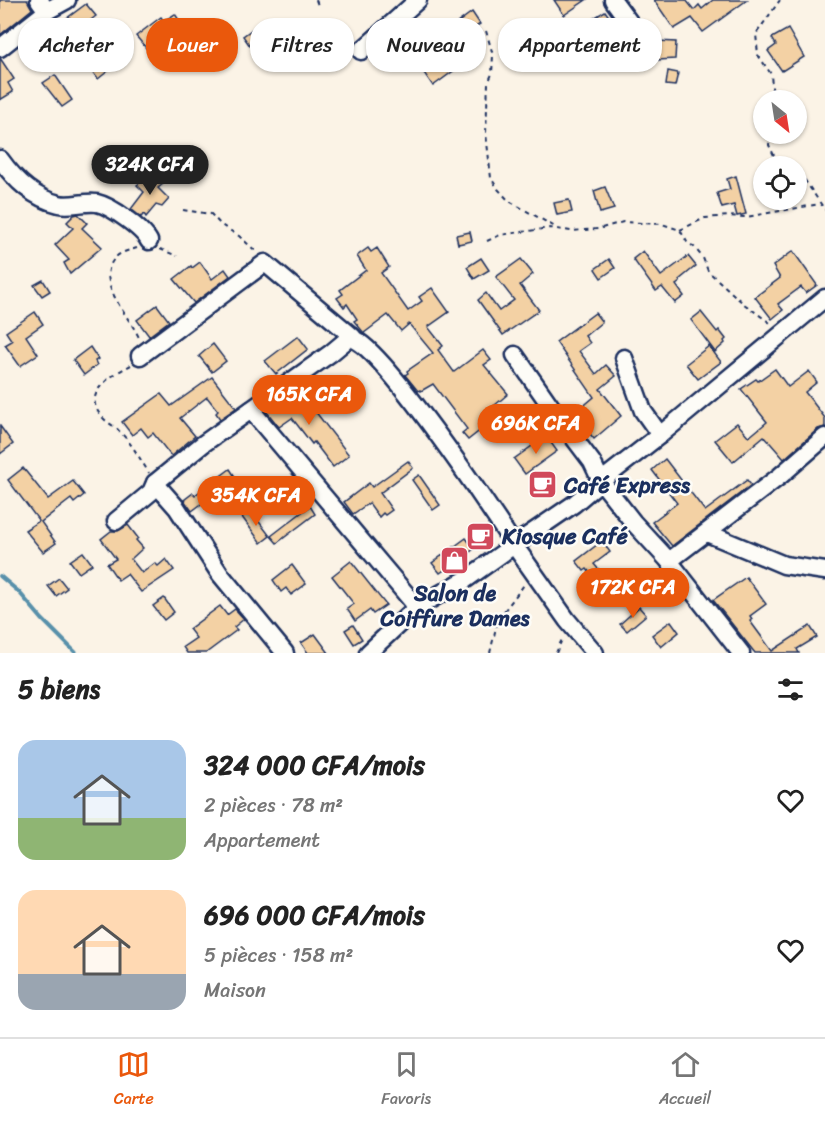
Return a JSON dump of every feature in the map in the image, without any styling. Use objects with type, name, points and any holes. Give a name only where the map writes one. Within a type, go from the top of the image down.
[{"type":"street","points":[[0,48],[43,6],[67,0]]},
{"type":"street","points":[[361,51],[418,0]]},
{"type":"street","points":[[613,0],[626,18]]},
{"type":"street","points":[[0,159],[16,181],[43,198],[61,205],[97,203],[139,228],[147,236],[149,242]]},
{"type":"street","points":[[140,356],[265,262],[357,339],[393,377],[442,439],[567,620],[595,653]]},
{"type":"street","points":[[368,653],[417,606],[465,580],[574,504],[825,298]]},
{"type":"street","points":[[116,521],[151,492],[155,483],[202,444],[353,337]]},
{"type":"street","points":[[515,355],[592,462],[601,481],[633,522],[669,561],[741,653]]},
{"type":"street","points":[[624,358],[643,411],[660,435]]},
{"type":"street","points":[[251,410],[417,606]]},
{"type":"street","points":[[669,561],[780,476],[825,437]]},
{"type":"street","points":[[155,483],[177,508],[220,574],[285,653]]},
{"type":"street","points":[[706,533],[784,565],[825,571]]},
{"type":"path","points":[[316,0],[319,8]]},
{"type":"path","points":[[772,90],[771,75],[758,55],[756,34],[780,0]]},
{"type":"path","points":[[486,31],[493,55],[492,74],[488,82],[486,134],[491,178],[509,201],[560,229]]},
{"type":"path","points":[[807,184],[825,210]]},
{"type":"path","points":[[487,241],[500,235],[550,228],[571,231],[598,229],[623,222],[662,224],[681,230],[705,218],[746,217],[820,204]]},
{"type":"path","points":[[183,210],[215,216],[221,225],[256,249],[265,262]]},
{"type":"path","points":[[681,230],[687,242],[703,258],[708,271],[744,304],[783,332]]},
{"type":"path","points":[[155,483],[120,431],[104,419],[96,405],[95,396],[100,386],[110,376],[131,365],[140,356],[141,343],[124,310],[111,293],[108,269],[117,256],[149,242],[177,256]]},
{"type":"path","points":[[490,653],[498,619],[512,598],[534,573]]},
{"type":"building","points":[[0,0],[27,0],[32,9],[18,18],[0,35]]},
{"type":"building","points":[[554,0],[586,0],[564,15]]},
{"type":"building","points":[[654,0],[686,0],[694,10],[699,5],[702,9],[713,0],[747,0],[703,32],[692,18],[674,29]]},
{"type":"building","points":[[86,4],[96,16],[93,18],[67,18]]},
{"type":"building","points":[[605,11],[610,18],[594,18]]},
{"type":"building","points":[[472,12],[476,18],[464,18]]},
{"type":"building","points":[[146,28],[146,48],[136,36]]},
{"type":"building","points":[[788,29],[804,57],[782,71],[768,51],[776,45],[772,38]]},
{"type":"building","points":[[250,31],[250,46],[243,36]]},
{"type":"building","points":[[662,41],[676,42],[675,59],[662,60]]},
{"type":"building","points":[[0,58],[14,79],[8,83],[13,92],[0,100]]},
{"type":"building","points":[[668,71],[678,73],[675,86],[666,85]]},
{"type":"building","points":[[92,72],[107,72],[98,79]]},
{"type":"building","points":[[423,72],[452,72],[433,86]]},
{"type":"building","points":[[55,75],[72,100],[62,107],[43,83]]},
{"type":"building","points":[[153,172],[163,184],[158,188],[169,199],[162,207],[156,205],[146,217],[144,214],[141,217],[131,209],[144,192],[137,185]]},
{"type":"building","points":[[736,176],[746,214],[737,216],[734,205],[722,208],[717,193],[730,189],[727,179]]},
{"type":"building","points":[[605,187],[614,209],[600,213],[594,191]]},
{"type":"building","points":[[569,200],[572,212],[557,215],[554,203]]},
{"type":"building","points":[[78,214],[87,223],[82,228],[102,247],[70,274],[64,263],[69,260],[55,245],[73,228],[67,222]]},
{"type":"building","points":[[470,232],[472,241],[458,244],[456,235]]},
{"type":"building","points":[[368,248],[371,252],[377,248],[389,267],[381,273],[408,311],[422,301],[419,297],[432,288],[449,312],[428,327],[443,346],[438,350],[454,372],[483,350],[491,360],[484,365],[508,394],[481,417],[487,425],[468,440],[462,433],[467,429],[433,384],[418,391],[405,375],[407,371],[433,353],[409,324],[401,331],[388,315],[364,333],[354,321],[357,319],[347,304],[344,307],[337,298],[343,294],[340,290],[366,270],[357,256]]},
{"type":"building","points":[[643,251],[661,276],[688,256],[696,266],[676,285],[684,296],[675,303],[662,287],[656,291],[633,259]]},
{"type":"building","points":[[793,251],[817,285],[806,293],[801,287],[778,304],[783,310],[772,319],[755,297],[780,278],[773,266]]},
{"type":"building","points":[[481,258],[489,270],[474,279],[467,267]]},
{"type":"building","points":[[521,259],[533,274],[520,285],[539,310],[503,335],[478,300],[486,293],[499,311],[514,300],[496,277]]},
{"type":"building","points":[[609,259],[615,268],[601,278],[595,269]]},
{"type":"building","points":[[200,262],[212,279],[225,269],[230,276],[194,303],[174,279]]},
{"type":"building","points":[[43,280],[50,291],[42,296],[34,285]]},
{"type":"building","points":[[157,305],[169,321],[149,336],[137,320]]},
{"type":"building","points":[[35,312],[43,324],[26,336],[38,354],[20,366],[5,345],[12,341],[6,332]]},
{"type":"building","points":[[701,312],[717,332],[719,330],[726,339],[725,343],[715,352],[691,320]]},
{"type":"building","points":[[595,313],[602,322],[585,336],[590,343],[579,351],[596,374],[606,365],[616,376],[600,389],[621,416],[594,439],[574,414],[594,397],[556,342]]},
{"type":"building","points":[[298,336],[308,349],[276,374],[265,361]]},
{"type":"building","points":[[213,344],[226,361],[212,372],[199,356]]},
{"type":"building","points":[[709,346],[721,362],[698,379],[686,364]]},
{"type":"building","points":[[90,347],[98,359],[95,361],[97,365],[84,375],[73,360]]},
{"type":"building","points":[[775,369],[788,387],[809,371],[817,382],[805,392],[825,418],[825,427],[818,429],[784,459],[764,436],[733,462],[715,440],[737,423],[749,437],[767,422],[741,389]]},
{"type":"building","points":[[212,377],[236,408],[220,419],[216,413],[218,411],[207,397],[180,418],[195,436],[171,456],[153,433],[148,437],[141,428],[132,435],[122,422],[161,394],[171,406]]},
{"type":"building","points":[[298,389],[349,455],[333,467],[292,418],[279,427],[267,412]]},
{"type":"building","points":[[0,426],[13,444],[0,454]]},
{"type":"building","points":[[546,436],[557,451],[525,474],[514,459]]},
{"type":"building","points":[[665,459],[705,511],[747,480],[751,485],[672,546],[652,522],[677,503],[652,470]]},
{"type":"building","points":[[408,461],[413,468],[380,493],[392,510],[379,517],[369,503],[353,514],[344,502],[369,483],[372,487]]},
{"type":"building","points":[[23,468],[48,499],[73,481],[84,495],[74,503],[71,499],[41,522],[56,543],[43,552],[25,530],[39,521],[8,480]]},
{"type":"building","points":[[230,469],[236,478],[192,511],[184,500],[193,493],[195,495]]},
{"type":"building","points":[[419,475],[440,505],[433,510],[412,480]]},
{"type":"building","points":[[257,486],[265,498],[250,509],[242,497]]},
{"type":"building","points":[[310,506],[315,514],[277,543],[271,536]]},
{"type":"building","points":[[250,510],[270,536],[261,543],[242,517]]},
{"type":"building","points":[[128,525],[143,548],[131,559],[142,573],[155,563],[158,566],[166,559],[174,570],[141,592],[127,574],[118,580],[107,564],[116,559],[101,539],[111,531],[118,531]]},
{"type":"building","points":[[466,538],[474,549],[440,573],[432,563]]},
{"type":"building","points":[[602,541],[610,552],[594,564],[617,591],[609,597],[587,569],[584,571],[576,561]]},
{"type":"building","points":[[83,552],[92,564],[79,573],[70,561]]},
{"type":"building","points":[[351,561],[386,605],[373,614],[370,610],[355,621],[347,609],[354,604],[332,576]]},
{"type":"building","points":[[292,565],[306,584],[291,595],[286,588],[281,592],[273,580]]},
{"type":"building","points":[[746,577],[766,604],[750,616],[752,619],[750,621],[772,651],[810,626],[817,637],[797,649],[799,653],[755,653],[713,600]]},
{"type":"building","points":[[59,578],[67,588],[56,596],[48,586]]},
{"type":"building","points":[[164,598],[174,612],[164,620],[153,606]]},
{"type":"building","points":[[220,606],[227,615],[235,609],[244,619],[234,627],[237,630],[206,653],[187,653],[183,647],[196,638],[189,629]]},
{"type":"building","points":[[639,607],[646,615],[627,631],[620,624]]},
{"type":"building","points":[[671,621],[679,632],[661,647],[652,635]]},
{"type":"building","points":[[353,625],[362,639],[354,644],[345,630]]},
{"type":"building","points":[[315,634],[329,653],[308,653],[301,643]]},
{"type":"waterway","points":[[0,576],[19,592],[76,653]]},
{"type":"place","name":"Café Express","points":[[543,485]]},
{"type":"place","name":"Kiosque Café","points":[[481,536]]},
{"type":"place","name":"Salon de Coiffure Dames","points":[[455,561]]}]
